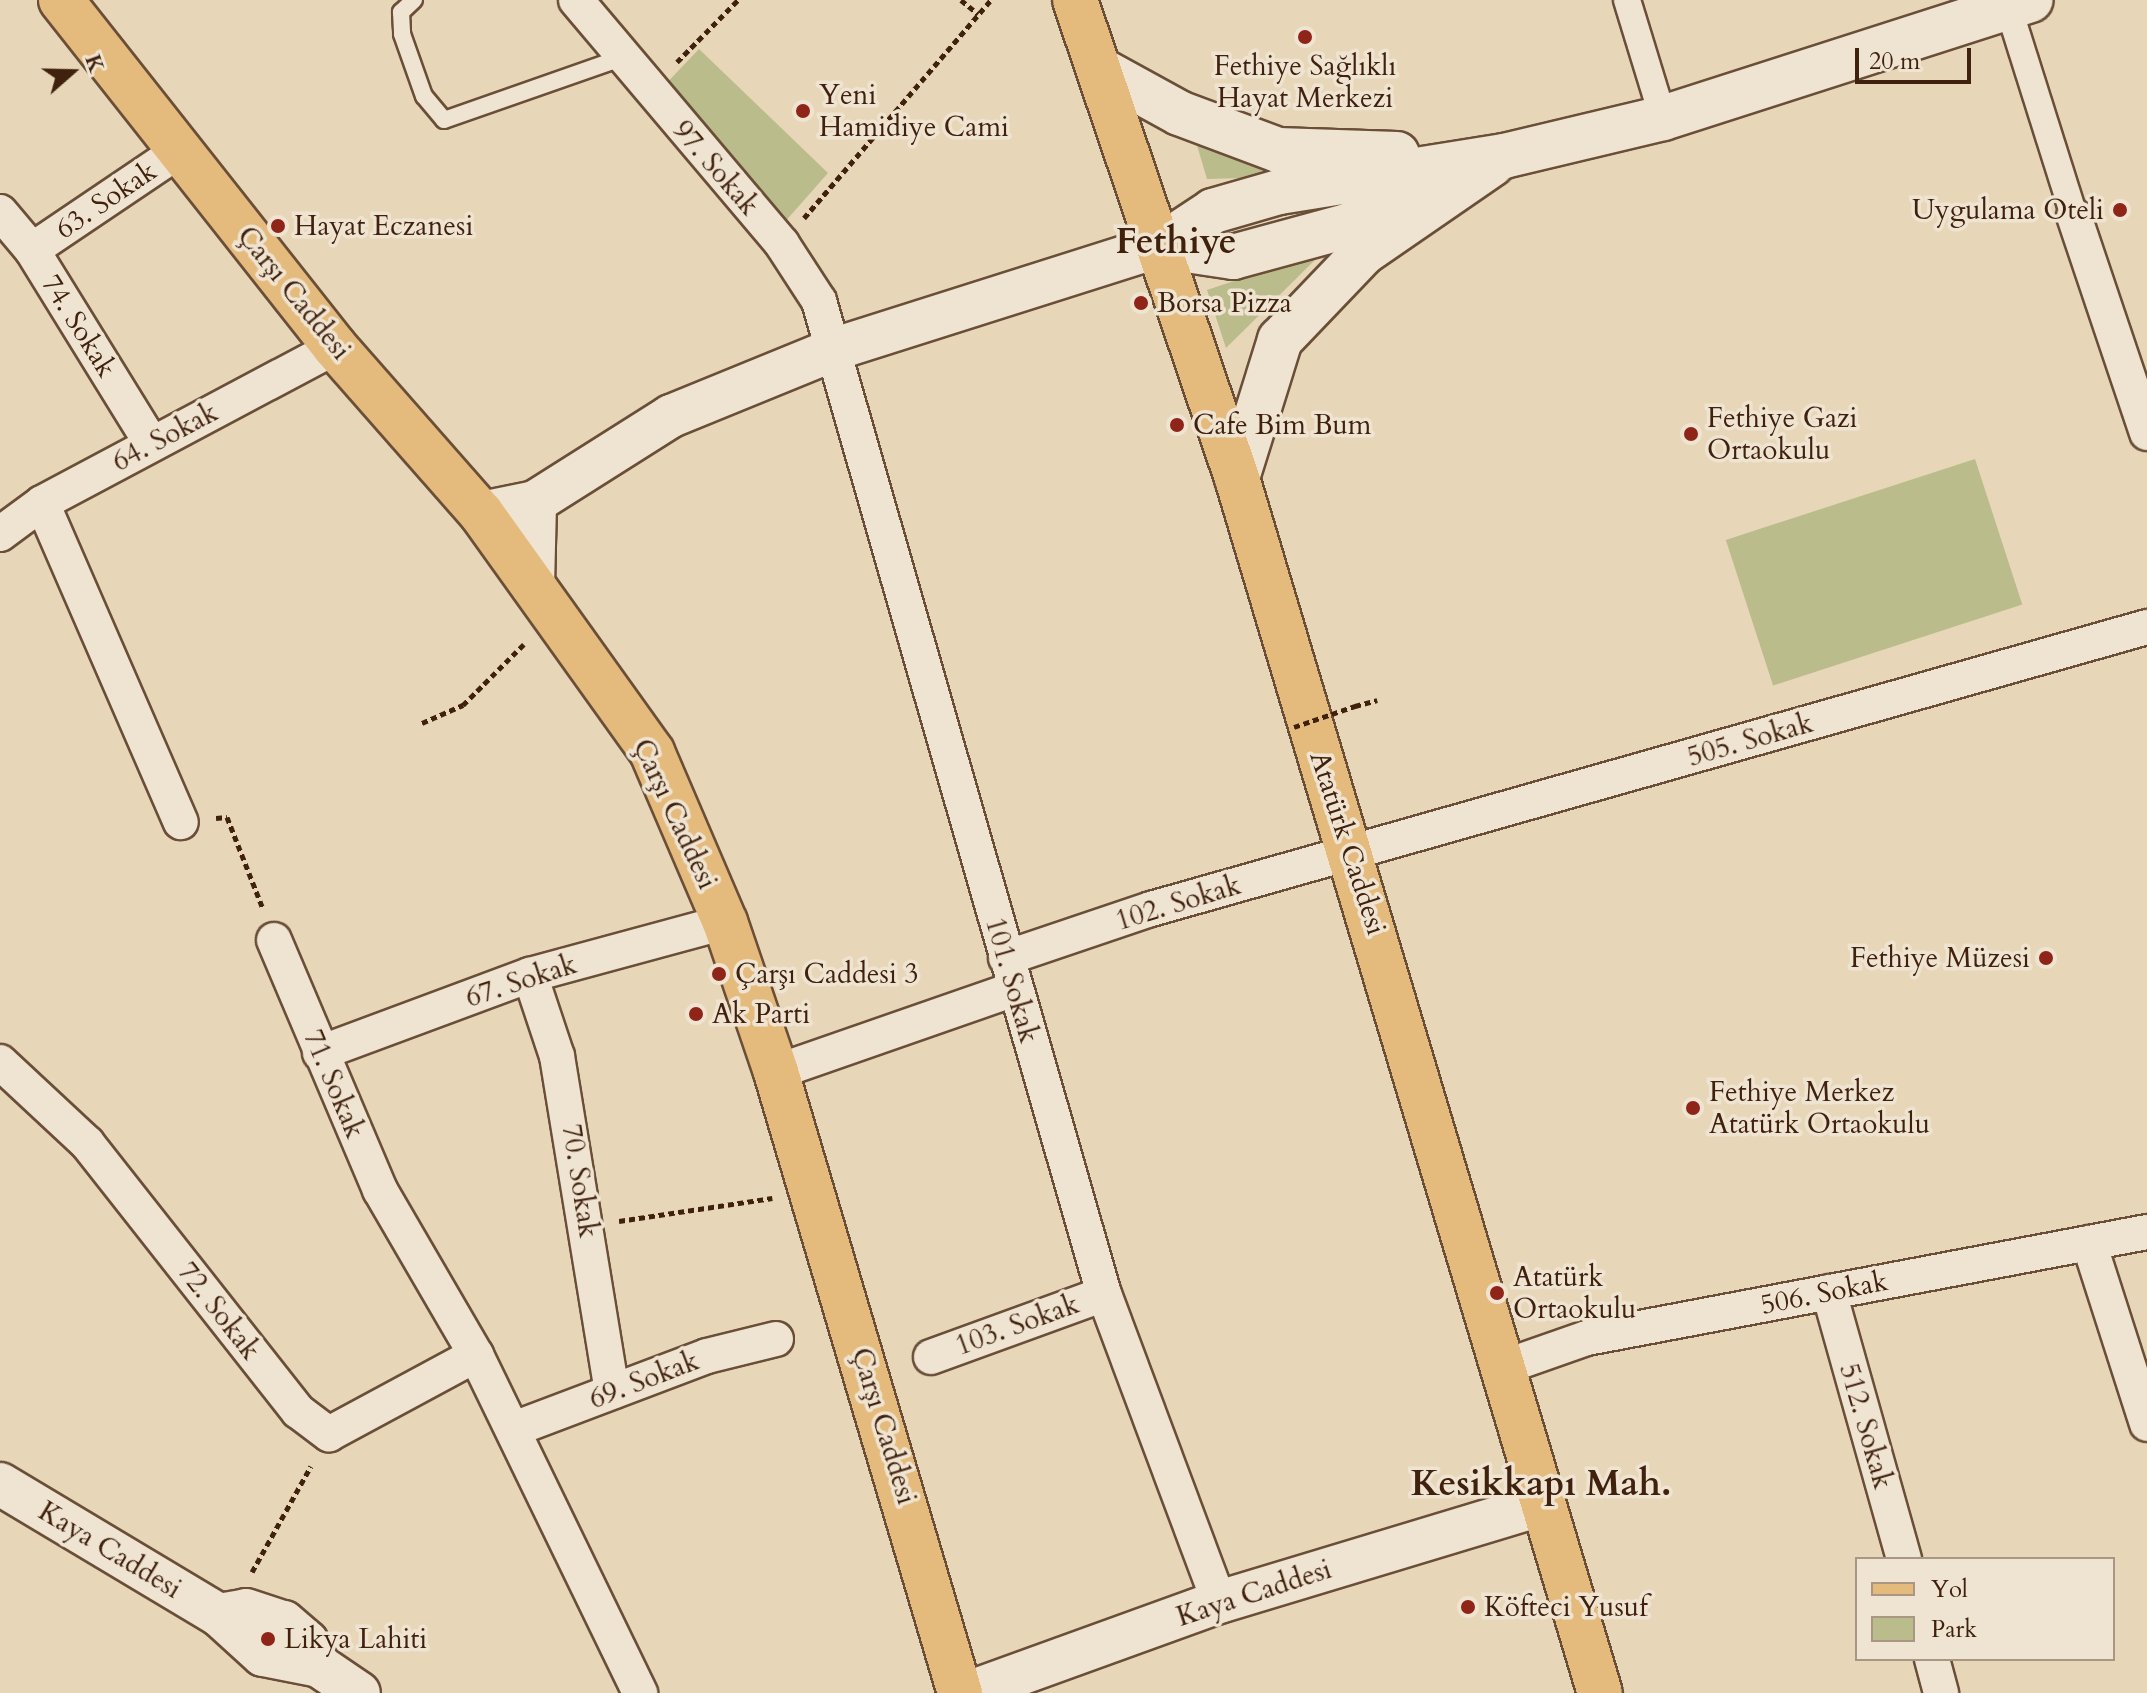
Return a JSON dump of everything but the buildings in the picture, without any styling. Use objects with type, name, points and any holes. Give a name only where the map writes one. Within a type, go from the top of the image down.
[{"type":"main road","name":"Çarşı Caddesi","points":[[61,0],[335,347],[481,513],[652,752],[725,922],[776,1072],[960,1693]]},
{"type":"main road","name":"Atatürk Caddesi","points":[[1075,0],[1237,478],[1352,853],[1600,1693]]},
{"type":"main road","points":[[1160,246],[1213,211],[1279,192],[1504,156],[1663,118],[2015,2]]},
{"type":"main road","points":[[1099,69],[1179,113],[1278,150],[1504,156]]},
{"type":"main road","points":[[1237,478],[1280,340],[1363,253],[1504,156]]},
{"type":"street","name":"97. Sokak","points":[[576,0],[648,90],[782,244],[819,301],[835,349]]},
{"type":"street","points":[[1627,0],[1663,118]]},
{"type":"street","points":[[2015,2],[2074,216],[2147,433]]},
{"type":"street","name":"63. Sokak","points":[[32,250],[180,150]]},
{"type":"street","name":"74. Sokak","points":[[0,212],[32,250],[152,444]]},
{"type":"street","points":[[481,513],[535,502],[671,416],[835,349],[1160,246]]},
{"type":"street","name":"64. Sokak","points":[[0,534],[42,503],[335,347]]},
{"type":"street","name":"101. Sokak","points":[[835,349],[878,526],[1104,1294],[1219,1602]]},
{"type":"street","points":[[533,586],[535,502]]},
{"type":"street","points":[[42,503],[181,822]]},
{"type":"street","name":"505. Sokak","points":[[1352,853],[2147,627]]},
{"type":"street","name":"102. Sokak","points":[[776,1072],[1010,973],[1352,853]]},
{"type":"street","name":"67. Sokak","points":[[320,1053],[530,975],[725,922]]},
{"type":"street","name":"71. Sokak","points":[[274,940],[380,1190],[476,1355],[640,1693]]},
{"type":"street","name":"70. Sokak","points":[[530,975],[557,1056],[588,1226],[612,1392]]},
{"type":"street","name":"72. Sokak","points":[[0,1062],[87,1143],[298,1411],[329,1434]]},
{"type":"street","name":"506. Sokak","points":[[1504,1367],[1587,1338],[2147,1232]]},
{"type":"street","points":[[2089,1243],[2147,1424]]},
{"type":"street","name":"512. Sokak","points":[[1829,1292],[1903,1557]]},
{"type":"street","name":"103. Sokak","points":[[931,1357],[1104,1294]]},
{"type":"street","name":"69. Sokak","points":[[514,1429],[612,1392],[776,1339]]},
{"type":"street","points":[[329,1434],[476,1355]]},
{"type":"street","name":"Kaya Caddesi","points":[[0,1484],[231,1601]]},
{"type":"street","name":"Kaya Caddesi","points":[[967,1693],[1219,1602],[1544,1504]]},
{"type":"street","points":[[231,1601],[246,1610],[284,1622],[307,1642],[319,1666],[359,1693]]},
{"type":"street","points":[[1933,1661],[1941,1693]]},
{"type":"lane","points":[[414,0],[401,12],[402,34],[424,96],[444,120],[621,58]]},
{"type":"path","points":[[648,90],[738,0]]},
{"type":"path","points":[[961,0],[978,14]]},
{"type":"path","points":[[782,244],[991,0]]},
{"type":"path","points":[[422,723],[463,705],[503,664]]},
{"type":"path","points":[[1294,727],[1377,700]]},
{"type":"path","points":[[181,822],[227,817],[274,940]]},
{"type":"path","points":[[588,1226],[812,1192]]},
{"type":"path","points":[[231,1601],[329,1434]]},
{"type":"green space","points":[[699,49],[828,173],[783,224],[659,91]]},
{"type":"green space","points":[[1196,142],[1286,177],[1207,179]]},
{"type":"green space","points":[[1324,251],[1226,348],[1207,290]]},
{"type":"green space","points":[[1975,459],[2022,605],[1773,685],[1726,540]]},
{"type":"place","name":"Fethiye Sağlıklı Hayat Merkezi","points":[[1305,37]]},
{"type":"place","name":"Yeni Hamidiye Cami","points":[[803,111]]},
{"type":"place","name":"Uygulama Oteli","points":[[2120,210]]},
{"type":"place","name":"Hayat Eczanesi","points":[[278,226]]},
{"type":"place","name":"Borsa Pizza","points":[[1141,303]]},
{"type":"place","name":"Cafe Bim Bum","points":[[1177,425]]},
{"type":"place","name":"Fethiye Gazi Ortaokulu","points":[[1691,434]]},
{"type":"place","name":"Fethiye Müzesi","points":[[2046,958]]},
{"type":"place","name":"Çarşı Caddesi 3","points":[[719,974]]},
{"type":"place","name":"Ak Parti","points":[[696,1014]]},
{"type":"place","name":"Fethiye Merkez Atatürk Ortaokulu","points":[[1693,1108]]},
{"type":"place","name":"Atatürk Ortaokulu","points":[[1497,1293]]},
{"type":"place","name":"Köfteci Yusuf","points":[[1468,1607]]},
{"type":"place","name":"Likya Lahiti","points":[[268,1639]]},
{"type":"district","name":"Fethiye","points":[[1176,242]]},
{"type":"district","name":"Kesikkapı Mah.","points":[[1541,1484]]}]
